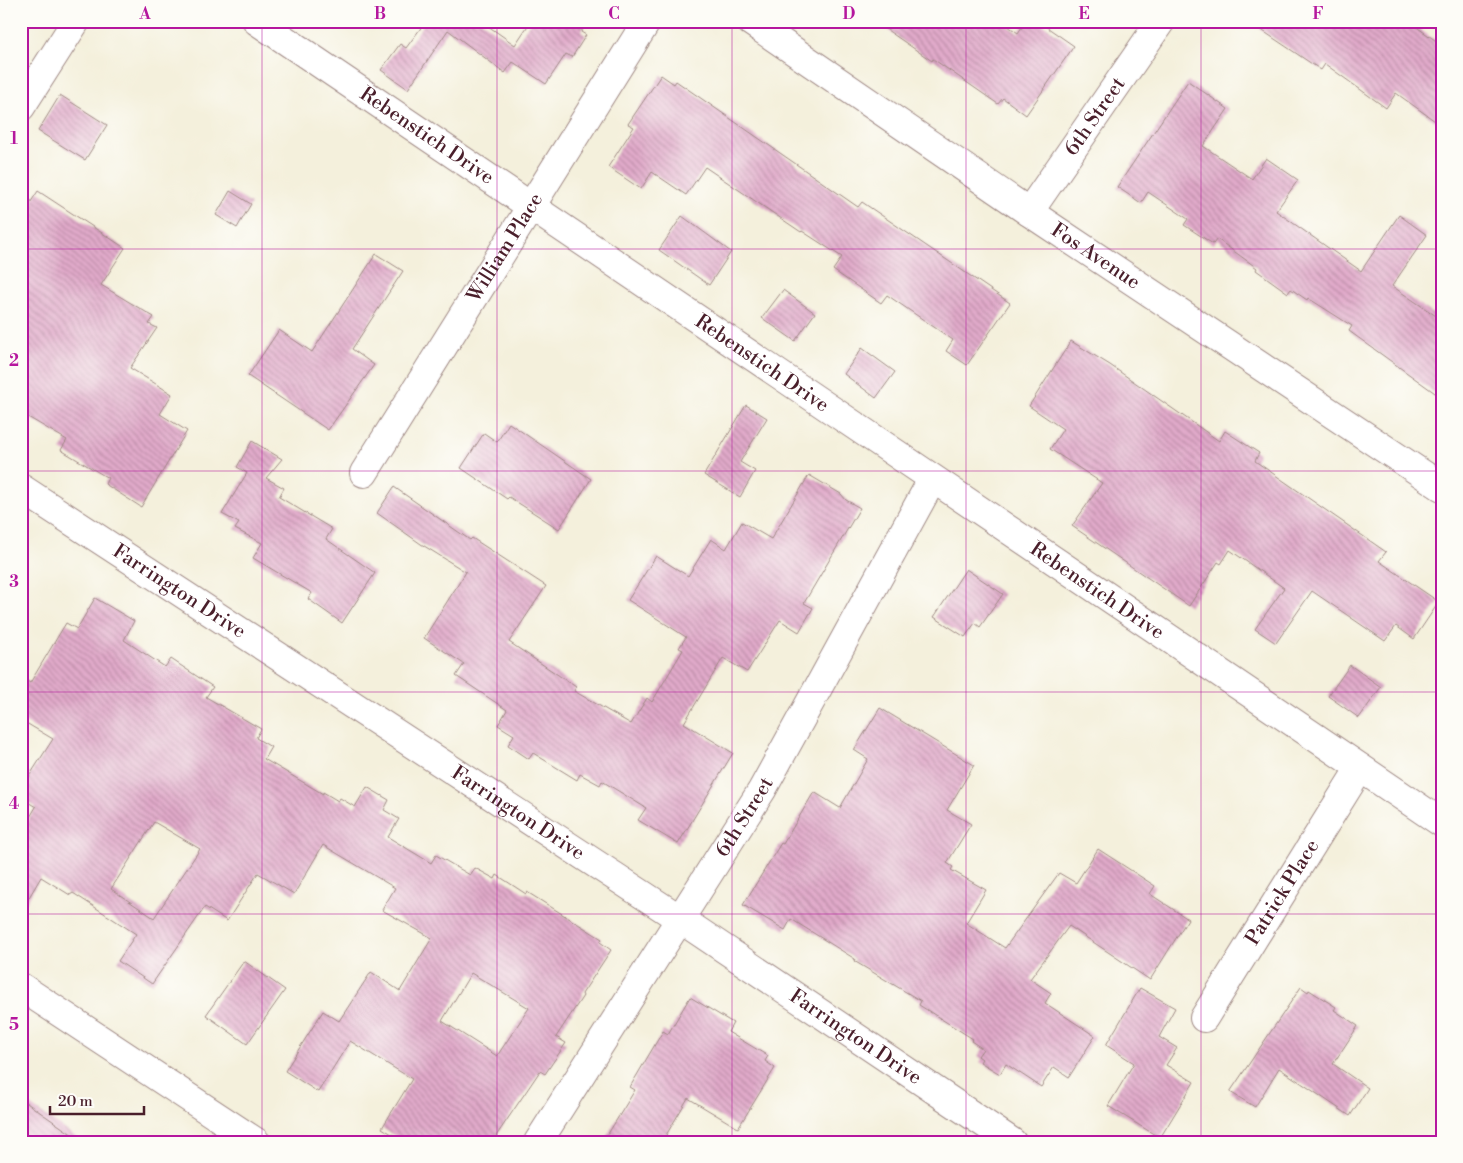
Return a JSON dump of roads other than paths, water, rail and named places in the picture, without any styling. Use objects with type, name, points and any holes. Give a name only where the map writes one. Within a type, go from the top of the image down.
[{"type":"street","points":[[21,107],[76,21]]},
{"type":"street","name":"Rebenstich Drive","points":[[256,21],[932,480],[1442,823]]},
{"type":"street","name":"William Place","points":[[364,473],[647,21]]},
{"type":"street","name":"Fos Avenue","points":[[750,21],[1029,212],[1442,487]]},
{"type":"street","name":"6th Street","points":[[1029,212],[1161,21]]},
{"type":"street","name":"6th Street","points":[[538,1142],[762,790],[932,480]]},
{"type":"street","name":"Farrington Drive","points":[[21,488],[680,919],[1012,1142]]},
{"type":"street","name":"Patrick Place","points":[[1204,1018],[1360,768]]},
{"type":"street","points":[[21,987],[256,1142]]}]
